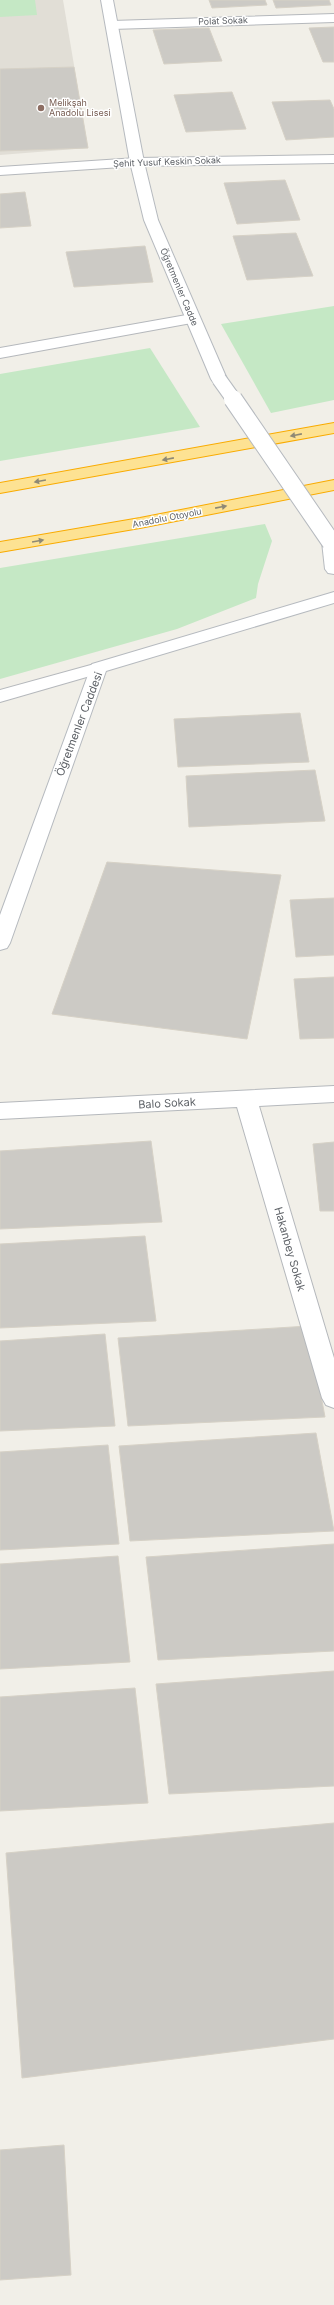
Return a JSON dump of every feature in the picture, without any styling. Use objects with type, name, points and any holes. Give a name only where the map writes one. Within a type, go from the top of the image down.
[{"type":"highway","points":[[0,488],[334,428]]},
{"type":"highway","name":"Anadolu Otoyolu","points":[[0,547],[140,523],[334,485]]},
{"type":"street","name":"Öğretmenler Cadde","points":[[107,0],[137,162],[151,220],[192,319],[219,379],[331,542],[334,569]]},
{"type":"street","name":"Polat Sokak","points":[[112,25],[334,18]]},
{"type":"street","name":"Şehit Yusuf Keskin Sokak","points":[[0,172],[137,162],[334,159]]},
{"type":"street","points":[[0,353],[192,319]]},
{"type":"street","name":"Öğretmenler Caddesi","points":[[0,943],[98,668],[334,597]]},
{"type":"street","points":[[0,696],[98,668]]},
{"type":"street","name":"Balo Sokak","points":[[0,1111],[334,1094]]},
{"type":"street","name":"Hakanbey Sokak","points":[[246,1099],[334,1398]]},
{"type":"shaded area","name":"Melikşah Anadolu Lisesi","points":[[0,0],[63,0],[88,148],[0,155]]},
{"type":"green space","points":[[0,0],[35,0],[37,15],[0,17]]},
{"type":"green space","points":[[334,306],[334,400],[271,413],[221,324]]},
{"type":"green space","points":[[150,348],[200,427],[0,461],[0,374]]},
{"type":"green space","points":[[265,524],[272,541],[258,584],[256,598],[177,629],[0,679],[0,568]]},
{"type":"building","points":[[209,0],[265,0],[267,5],[212,8]]},
{"type":"building","points":[[273,0],[329,0],[331,5],[276,8]]},
{"type":"building","points":[[334,27],[334,62],[323,62],[309,28]]},
{"type":"building","points":[[209,28],[222,61],[164,64],[153,30]]},
{"type":"building","points":[[74,67],[88,148],[0,151],[0,69]]},
{"type":"building","points":[[232,92],[246,129],[186,132],[174,95]]},
{"type":"building","points":[[330,100],[334,109],[334,137],[286,140],[272,102]]},
{"type":"building","points":[[285,180],[300,220],[237,224],[224,183]]},
{"type":"building","points":[[25,192],[31,226],[0,228],[0,194]]},
{"type":"building","points":[[296,233],[313,276],[247,280],[233,236]]},
{"type":"building","points":[[145,246],[153,282],[74,287],[66,252]]},
{"type":"building","points":[[300,713],[309,762],[178,767],[174,719]]},
{"type":"building","points":[[315,770],[325,821],[189,827],[186,776]]},
{"type":"building","points":[[107,862],[281,875],[247,1039],[52,1014]]},
{"type":"building","points":[[334,898],[334,955],[296,957],[290,900]]},
{"type":"building","points":[[334,977],[334,1038],[300,1039],[294,979]]},
{"type":"building","points":[[151,1141],[162,1222],[0,1229],[0,1151]]},
{"type":"building","points":[[334,1142],[334,1211],[320,1211],[313,1144]]},
{"type":"building","points":[[145,1236],[156,1321],[0,1328],[0,1244]]},
{"type":"building","points":[[308,1326],[325,1417],[128,1426],[118,1338]]},
{"type":"building","points":[[105,1334],[115,1426],[0,1431],[0,1341]]},
{"type":"building","points":[[316,1433],[334,1531],[130,1541],[119,1446]]},
{"type":"building","points":[[108,1445],[119,1544],[0,1550],[0,1452]]},
{"type":"building","points":[[334,1544],[334,1651],[158,1660],[146,1557]]},
{"type":"building","points":[[118,1556],[130,1662],[0,1669],[0,1564]]},
{"type":"building","points":[[334,1671],[334,1786],[169,1794],[156,1684]]},
{"type":"building","points":[[135,1688],[148,1803],[0,1811],[0,1697]]},
{"type":"building","points":[[334,1823],[334,2039],[22,2078],[6,1853]]},
{"type":"building","points":[[64,2145],[71,2275],[0,2280],[0,2150]]},
{"type":"place","name":"Melikşah Anadolu Lisesi","points":[[41,108]]}]
